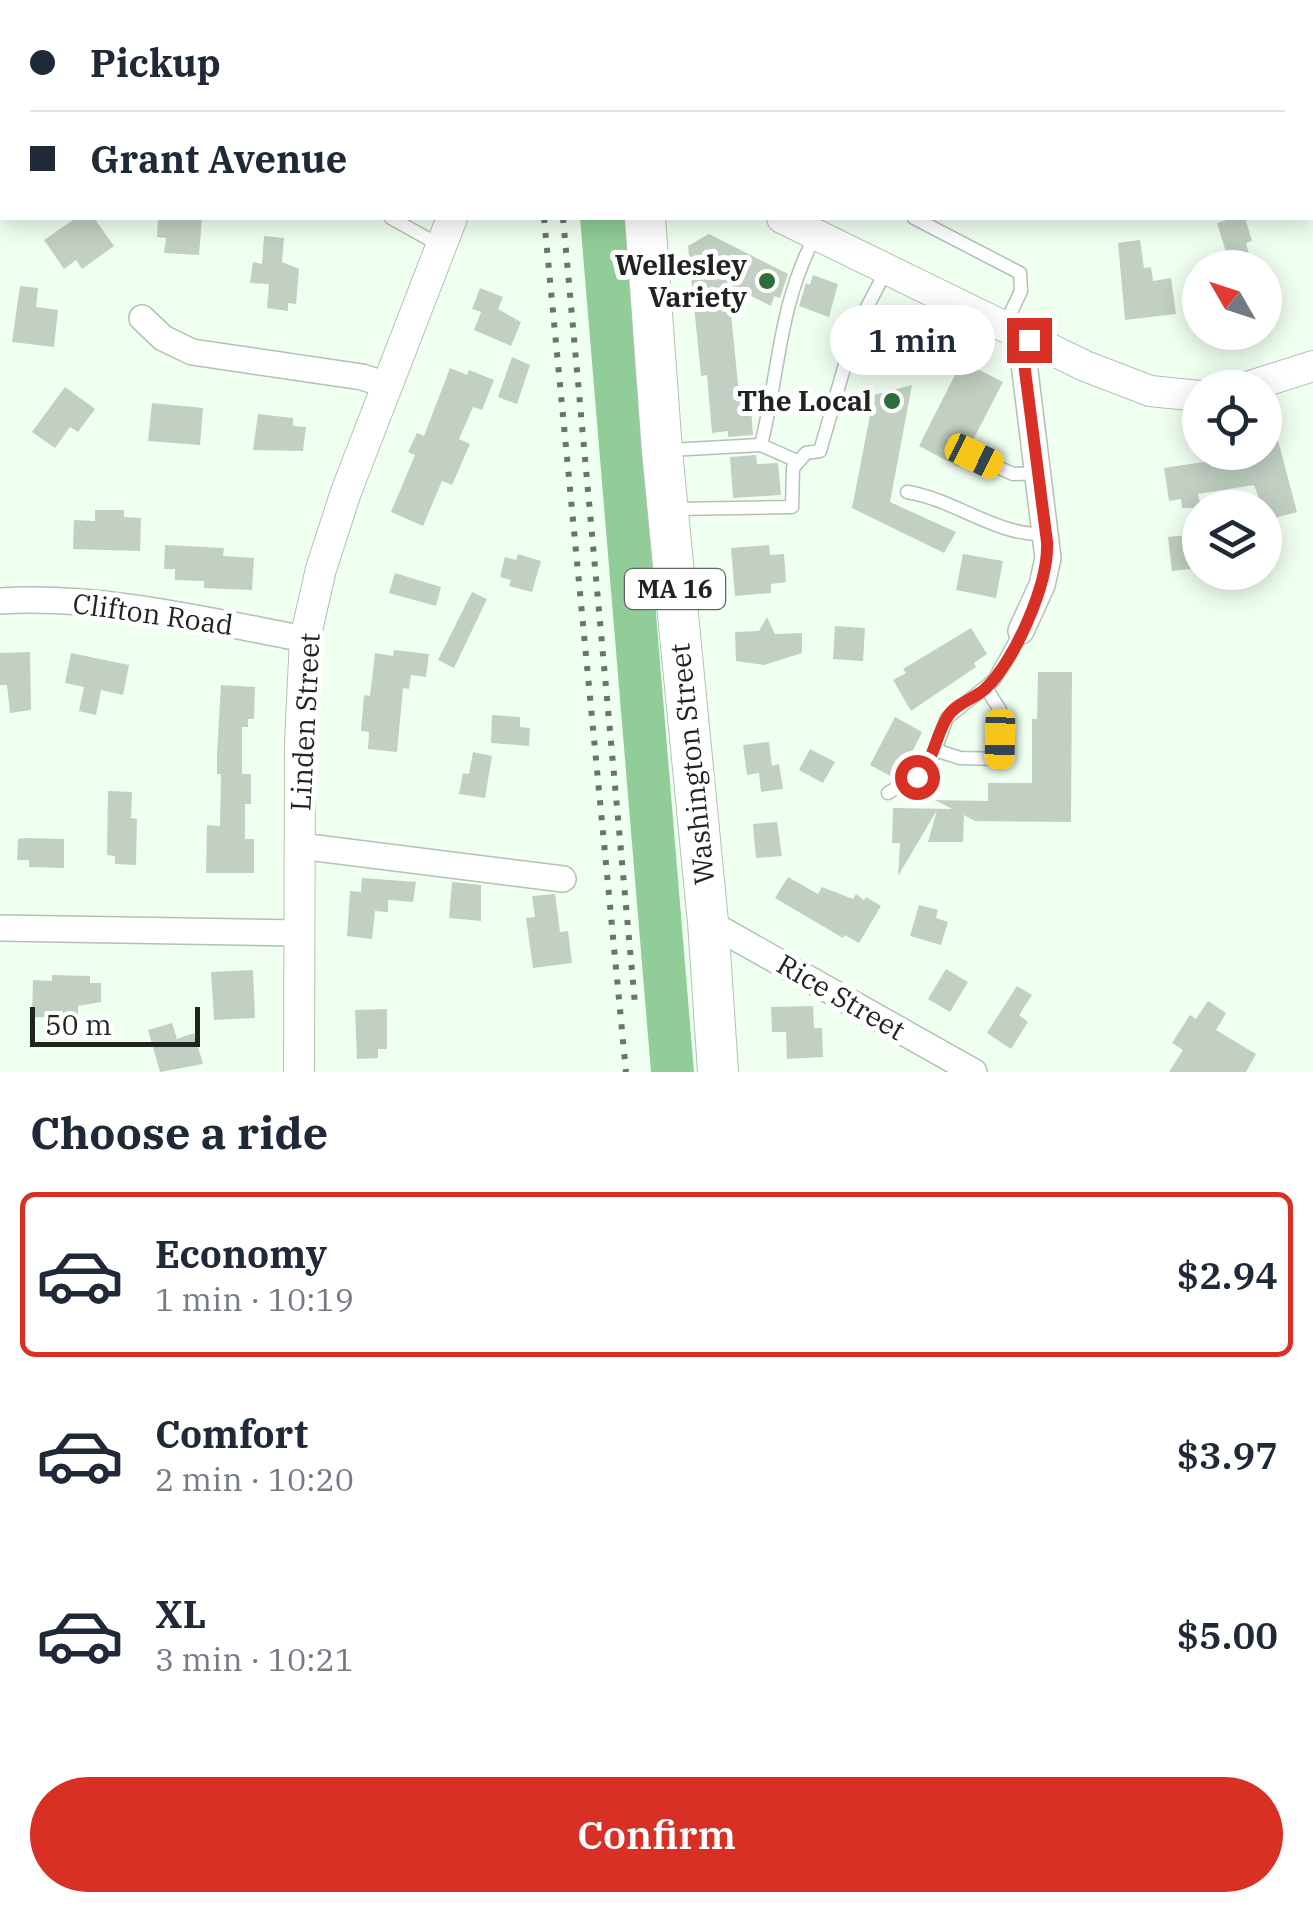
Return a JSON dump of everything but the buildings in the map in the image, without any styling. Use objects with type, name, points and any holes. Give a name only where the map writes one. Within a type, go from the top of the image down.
[{"type":"main road","name":"Washington Street","points":[[645,220],[718,1072]]},
{"type":"street","points":[[787,220],[820,232],[1017,334],[1136,386],[1182,395]]},
{"type":"street","name":"Linden Street","points":[[299,1072],[305,638],[340,508],[446,232]]},
{"type":"street","points":[[142,318],[163,338],[192,352],[388,385]]},
{"type":"street","points":[[1017,334],[1046,534],[1046,572],[1021,631]]},
{"type":"street","points":[[1282,376],[1313,366]]},
{"type":"street","name":"Clifton Road","points":[[0,601],[42,598],[132,608],[305,638]]},
{"type":"street","points":[[300,846],[563,879]]},
{"type":"street","name":"Rice Street","points":[[708,922],[974,1072]]},
{"type":"street","points":[[0,928],[300,933]]},
{"type":"lane","points":[[398,220],[446,232]]},
{"type":"lane","points":[[918,220],[1014,268],[1022,280],[1017,334]]},
{"type":"lane","points":[[761,444],[774,388],[784,313],[820,232]]},
{"type":"lane","points":[[668,510],[792,506],[791,475],[806,453],[820,451],[855,330],[888,267]]},
{"type":"lane","points":[[855,330],[907,346]]},
{"type":"lane","points":[[662,451],[761,444],[797,461]]},
{"type":"lane","points":[[974,456],[1012,474],[1038,473]]},
{"type":"lane","points":[[907,492],[938,497],[1016,531],[1046,534]]},
{"type":"lane","points":[[888,793],[917,777],[935,750],[950,712],[986,688],[1000,672],[1021,631]]},
{"type":"lane","points":[[935,750],[960,758],[1000,759],[1000,710],[986,688]]},
{"type":"green space","points":[[580,220],[630,220],[646,493],[694,1072],[651,1072]]},
{"type":"railway","points":[[544,220],[626,1072]]},
{"type":"railway","points":[[563,220],[635,1004]]},
{"type":"place","name":"Wellesley Variety","points":[[767,281]]},
{"type":"place","name":"The Local","points":[[892,401]]},
{"type":"route","points":[[917,777],[932,758],[950,712],[978,695],[1000,672],[1046,572],[1047,542],[1024,363],[1029,340]]}]
